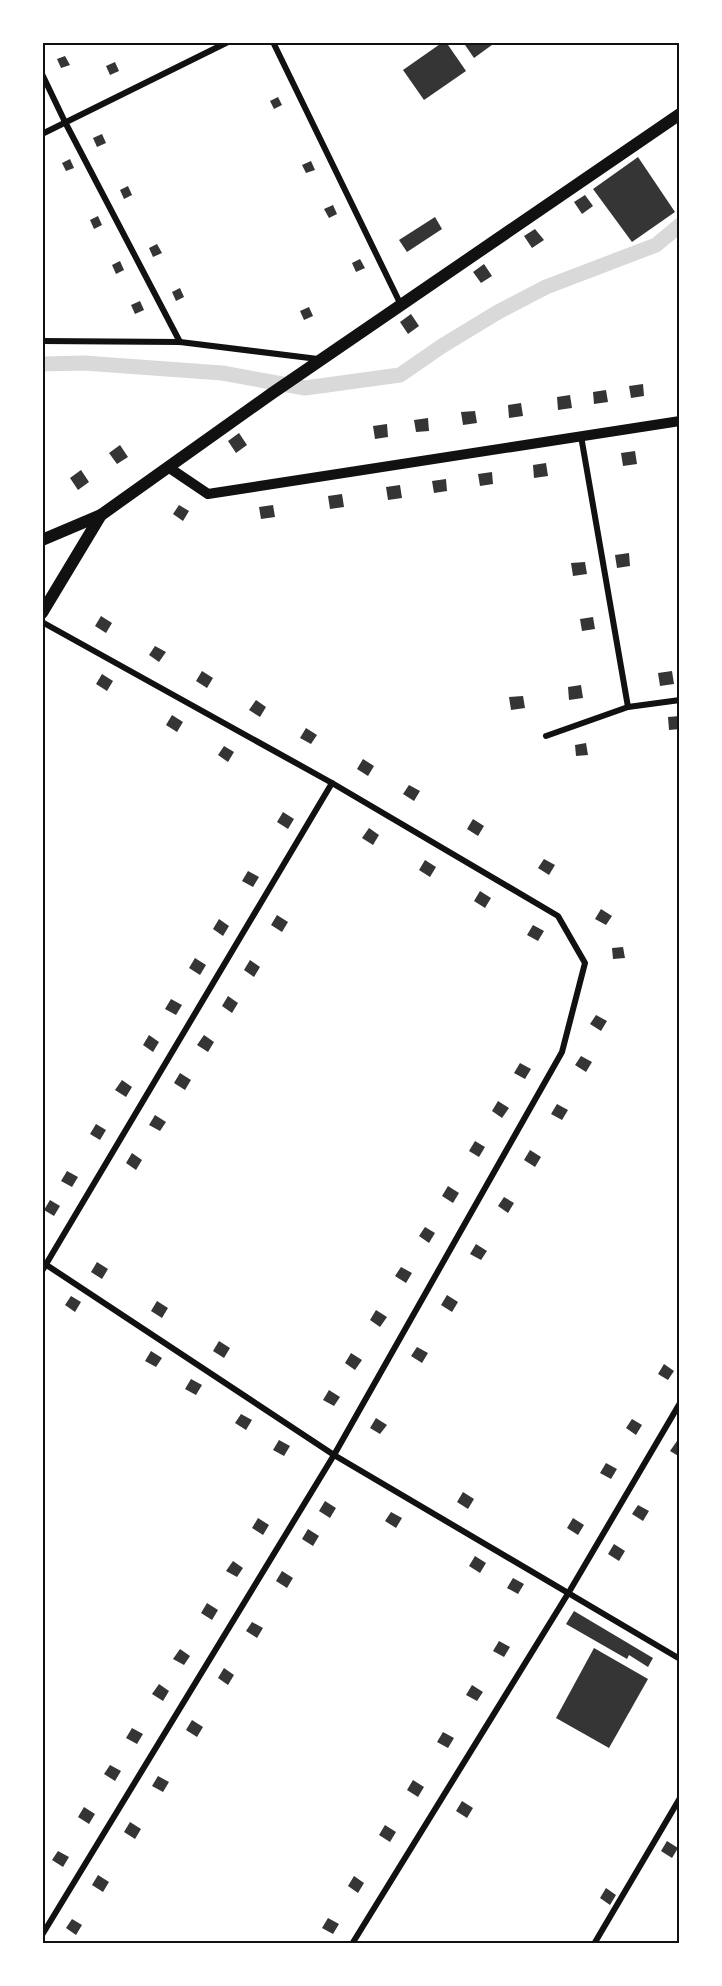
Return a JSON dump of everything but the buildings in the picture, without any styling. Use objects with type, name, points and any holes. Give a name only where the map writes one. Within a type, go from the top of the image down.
[{"type":"main road","points":[[42,540],[101,515],[271,394],[680,114]]},
{"type":"main road","points":[[42,613],[101,515]]},
{"type":"street","points":[[42,134],[228,42]]},
{"type":"street","points":[[273,42],[401,306]]},
{"type":"street","points":[[42,74],[180,342]]},
{"type":"street","points":[[42,341],[180,342],[322,360]]},
{"type":"street","points":[[168,467],[208,494],[680,421]]},
{"type":"street","points":[[581,436],[628,707]]},
{"type":"street","points":[[42,622],[333,783],[558,916],[585,963],[562,1052],[334,1455],[42,1935]]},
{"type":"street","points":[[546,736],[628,707],[680,700]]},
{"type":"street","points":[[333,783],[43,1266],[334,1455],[680,1659]]},
{"type":"street","points":[[352,1944],[569,1592],[680,1404]]},
{"type":"street","points":[[594,1944],[680,1798]]},
{"type":"waterway","points":[[42,364],[84,363],[222,373],[305,388],[400,375],[498,312],[546,287],[656,245],[680,225]]}]
